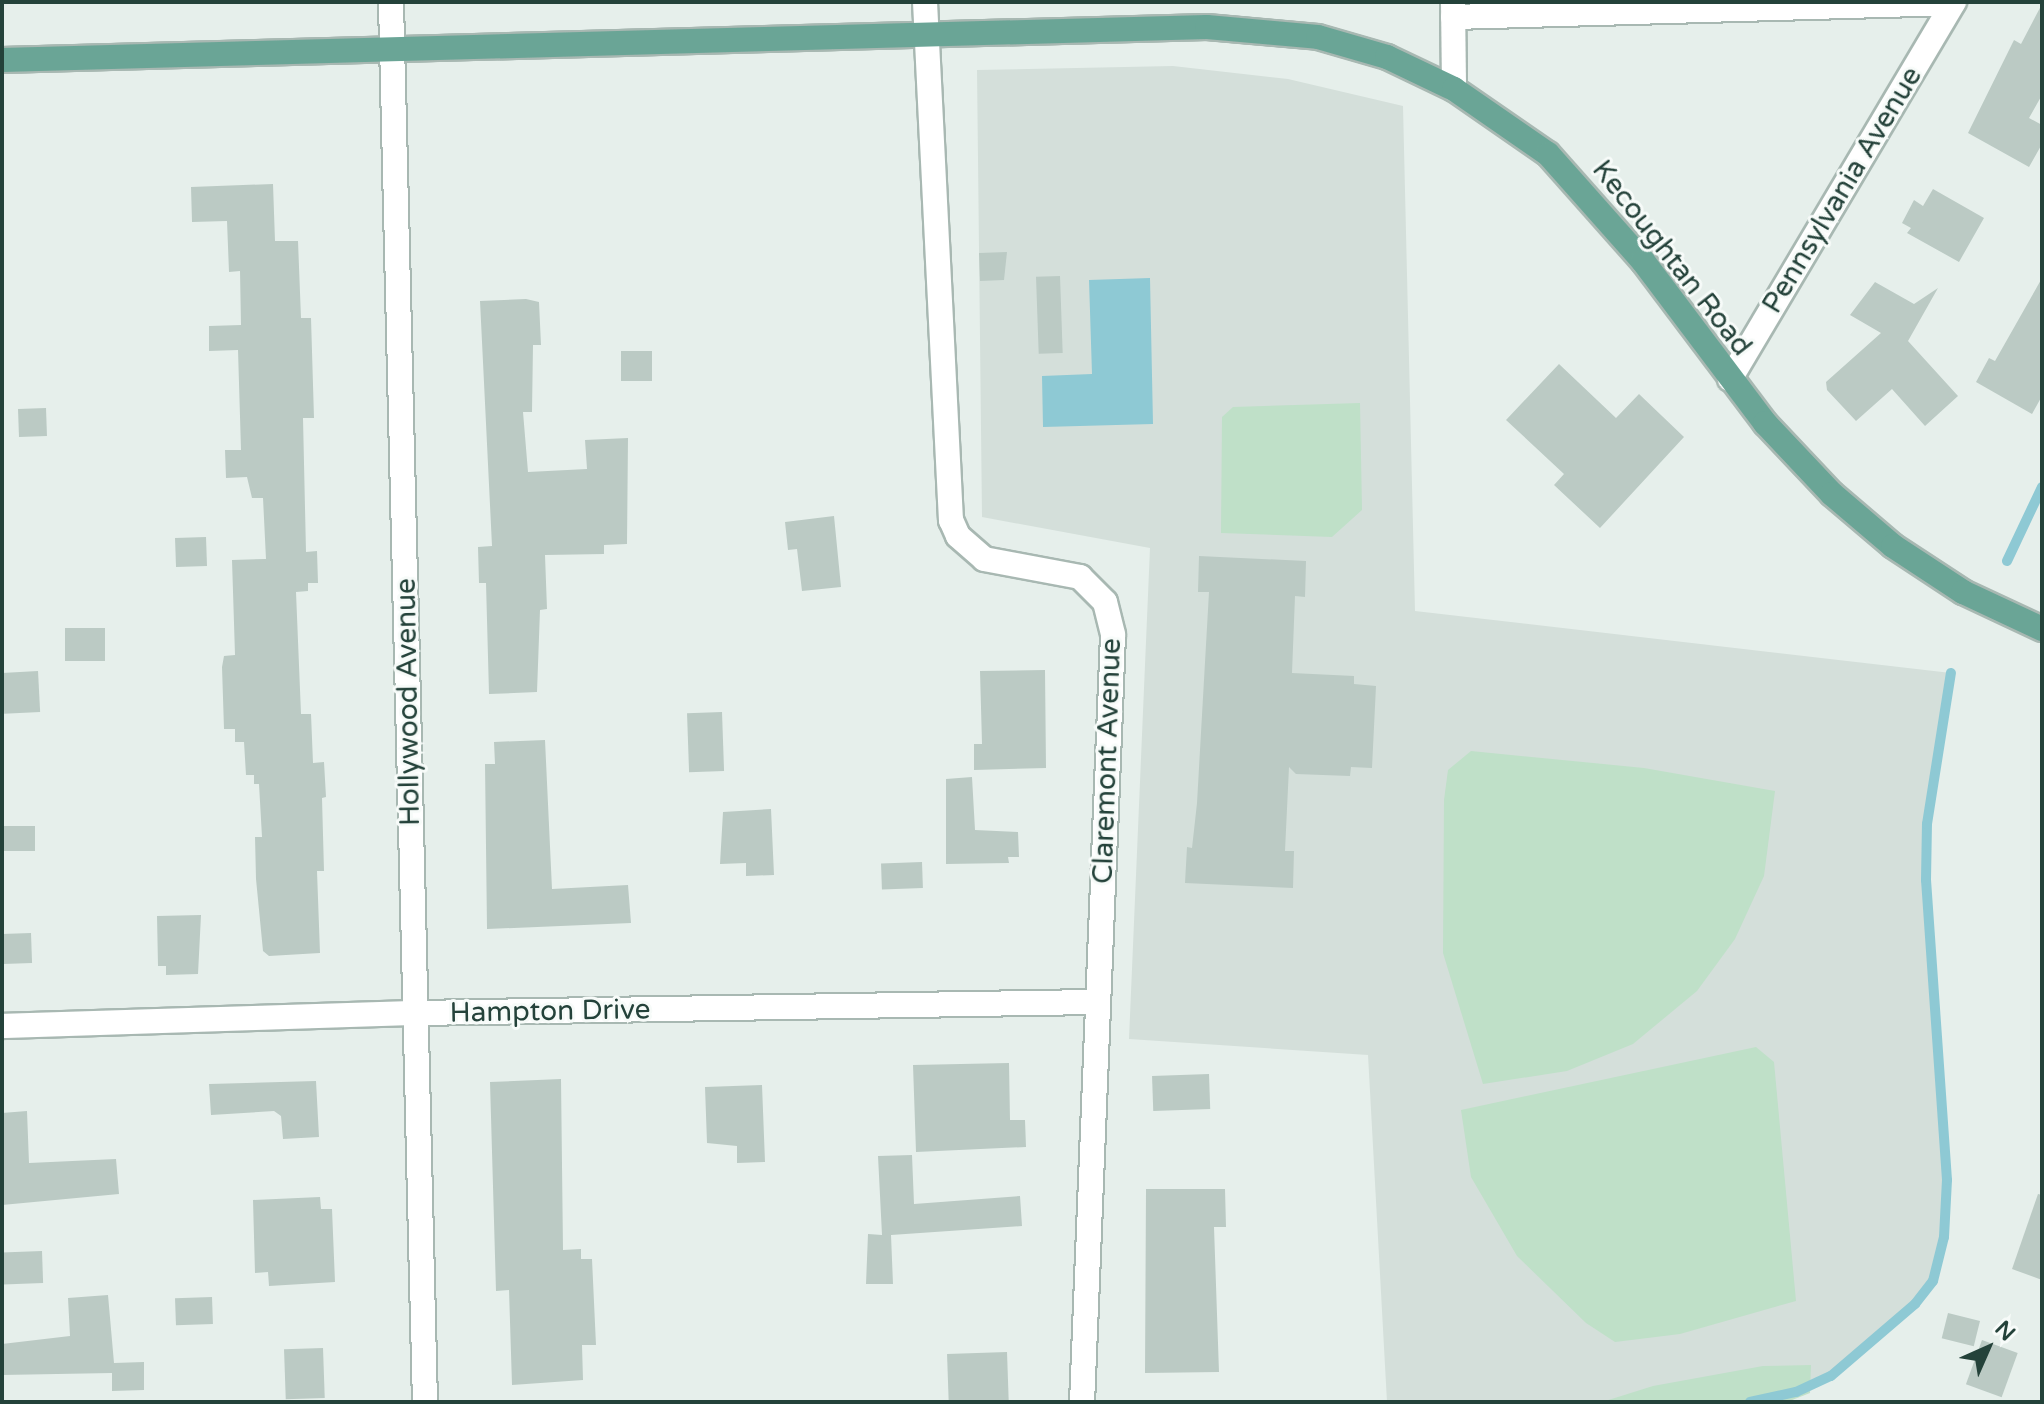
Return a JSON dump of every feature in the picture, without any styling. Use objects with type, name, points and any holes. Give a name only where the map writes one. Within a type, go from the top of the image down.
[{"type":"main road","name":"Kecoughtan Road","points":[[2,60],[1207,27],[1318,37],[1387,57],[1454,89],[1548,154],[1591,197],[1730,379],[1791,452],[1893,546],[1963,592],[2042,629]]},
{"type":"street","name":"Hollywood Avenue","points":[[391,2],[425,1402]]},
{"type":"street","name":"Claremont Avenue","points":[[925,2],[951,520],[958,536],[984,559],[1080,577],[1105,602],[1111,619],[1082,1402]]},
{"type":"street","points":[[1454,89],[1453,10],[1953,2]]},
{"type":"street","name":"Pennsylvania Avenue","points":[[1730,379],[1953,2]]},
{"type":"street","name":"Hampton Drive","points":[[2,1026],[416,1013],[1097,1002]]},
{"type":"shaded area","points":[[1173,66],[1288,79],[1403,106],[1415,611],[1951,673],[1935,759],[1926,880],[1946,1122],[1944,1237],[1933,1281],[1915,1304],[1831,1376],[1796,1392],[1750,1402],[1387,1402],[1368,1055],[1129,1039],[1150,548],[982,517],[977,70]]},
{"type":"green space","points":[[1360,403],[1362,510],[1332,537],[1221,533],[1222,417],[1233,407]]},
{"type":"green space","points":[[1471,751],[1644,768],[1775,791],[1764,876],[1735,939],[1697,991],[1633,1044],[1567,1071],[1483,1084],[1443,953],[1444,800],[1448,770]]},
{"type":"green space","points":[[1756,1047],[1774,1062],[1796,1301],[1680,1334],[1615,1342],[1586,1323],[1517,1256],[1471,1177],[1461,1110]]},
{"type":"green space","points":[[1811,1365],[1810,1393],[1787,1402],[1602,1402],[1653,1386],[1763,1366]]},
{"type":"water","points":[[1150,278],[1153,424],[1043,427],[1042,376],[1092,374],[1089,280]]},
{"type":"building","points":[[2042,4],[2042,95],[2029,118],[2042,125],[2042,144],[2029,167],[1968,133],[2014,40],[2021,44]]},
{"type":"building","points":[[273,184],[275,241],[298,241],[301,318],[311,318],[314,418],[303,418],[306,552],[317,551],[318,583],[308,583],[308,591],[296,592],[301,714],[311,714],[313,763],[324,762],[326,797],[322,798],[324,871],[317,871],[320,953],[269,956],[263,951],[256,879],[255,837],[262,837],[259,784],[254,784],[254,775],[246,775],[244,742],[235,742],[235,729],[224,729],[222,667],[224,656],[235,655],[232,560],[266,559],[263,498],[252,498],[247,477],[226,478],[225,450],[241,450],[238,350],[209,351],[209,326],[241,325],[240,271],[229,272],[227,221],[192,222],[191,187]]},
{"type":"building","points":[[1933,189],[1984,218],[1959,262],[1907,233],[1911,228],[1902,223],[1914,200],[1923,206]]},
{"type":"building","points":[[1007,252],[1004,280],[980,281],[979,253]]},
{"type":"building","points":[[1060,276],[1063,353],[1039,354],[1036,277]]},
{"type":"building","points":[[2042,278],[2042,396],[2032,414],[1976,382],[1989,358],[1995,361]]},
{"type":"building","points":[[1875,282],[1914,304],[1938,288],[1908,341],[1958,396],[1925,426],[1892,389],[1856,421],[1827,390],[1826,382],[1881,333],[1850,315]]},
{"type":"building","points":[[526,299],[539,302],[541,345],[533,345],[532,412],[523,412],[528,472],[587,469],[585,440],[628,438],[627,544],[604,545],[604,554],[545,555],[547,609],[540,610],[537,692],[489,694],[486,583],[479,583],[478,547],[492,546],[480,301]]},
{"type":"building","points":[[621,351],[652,351],[652,381],[621,381]]},
{"type":"building","points":[[1559,364],[1616,418],[1639,394],[1684,437],[1600,528],[1554,485],[1564,474],[1506,420]]},
{"type":"building","points":[[46,408],[47,436],[19,437],[18,409]]},
{"type":"building","points":[[834,516],[841,587],[802,591],[797,549],[788,550],[785,522]]},
{"type":"building","points":[[206,537],[207,566],[176,567],[175,538]]},
{"type":"building","points":[[1199,556],[1306,561],[1305,597],[1295,596],[1292,673],[1354,676],[1354,684],[1376,686],[1372,768],[1351,767],[1350,776],[1296,774],[1289,767],[1285,851],[1294,851],[1293,888],[1185,883],[1187,847],[1192,848],[1197,803],[1209,592],[1198,592]]},
{"type":"building","points":[[65,628],[105,628],[105,661],[65,661]]},
{"type":"building","points":[[1045,670],[1046,768],[974,770],[974,744],[982,744],[980,671]]},
{"type":"building","points":[[38,671],[40,712],[4,714],[2,673]]},
{"type":"building","points":[[722,712],[724,771],[689,772],[687,713]]},
{"type":"building","points":[[545,740],[552,889],[628,885],[631,923],[487,929],[485,764],[495,764],[494,742]]},
{"type":"building","points":[[972,777],[975,830],[1018,832],[1019,857],[1008,857],[1009,863],[946,864],[946,779]]},
{"type":"building","points":[[771,809],[774,875],[746,876],[746,863],[720,864],[723,812]]},
{"type":"building","points":[[2,826],[35,826],[35,851],[2,851]]},
{"type":"building","points":[[922,862],[923,888],[882,889],[881,863]]},
{"type":"building","points":[[201,915],[198,974],[166,975],[166,966],[158,966],[157,916]]},
{"type":"building","points":[[31,933],[32,963],[3,964],[2,934]]},
{"type":"building","points":[[1009,1063],[1010,1120],[1025,1120],[1026,1147],[916,1152],[913,1065]]},
{"type":"building","points":[[1209,1074],[1210,1109],[1153,1111],[1152,1076]]},
{"type":"building","points":[[561,1079],[563,1250],[581,1249],[581,1259],[592,1259],[596,1345],[582,1345],[583,1380],[512,1385],[509,1290],[496,1291],[490,1082]]},
{"type":"building","points":[[316,1081],[319,1137],[283,1139],[281,1116],[274,1111],[211,1115],[209,1084]]},
{"type":"building","points":[[762,1085],[765,1162],[737,1163],[737,1146],[707,1143],[705,1087]]},
{"type":"building","points":[[27,1111],[29,1163],[116,1159],[119,1194],[2,1205],[2,1113]]},
{"type":"building","points":[[912,1155],[914,1204],[1020,1196],[1022,1226],[891,1235],[893,1284],[866,1284],[868,1234],[882,1235],[878,1156]]},
{"type":"building","points":[[1146,1189],[1225,1189],[1226,1227],[1214,1227],[1219,1372],[1145,1373]]},
{"type":"building","points":[[2038,1194],[2042,1195],[2042,1280],[2012,1269]]},
{"type":"building","points":[[320,1197],[321,1209],[332,1209],[335,1282],[269,1286],[268,1272],[255,1273],[253,1200]]},
{"type":"building","points":[[42,1251],[43,1283],[3,1284],[2,1252]]},
{"type":"building","points":[[108,1295],[114,1363],[144,1362],[144,1390],[112,1391],[112,1373],[2,1375],[2,1344],[70,1336],[68,1298]]},
{"type":"building","points":[[212,1297],[213,1324],[176,1325],[175,1298]]},
{"type":"building","points":[[1948,1313],[1980,1321],[1974,1346],[1942,1338]]},
{"type":"building","points":[[1982,1340],[2018,1353],[2002,1397],[1966,1384]]},
{"type":"building","points":[[323,1348],[325,1398],[286,1399],[284,1349]]},
{"type":"building","points":[[1007,1352],[1009,1401],[949,1402],[947,1354]]},
{"type":"waterway","points":[[2007,561],[2042,487]]},
{"type":"waterway","points":[[1750,1402],[1796,1392],[1831,1376],[1915,1304],[1933,1281],[1944,1237],[1947,1180],[1926,880],[1927,824],[1951,673]]}]
